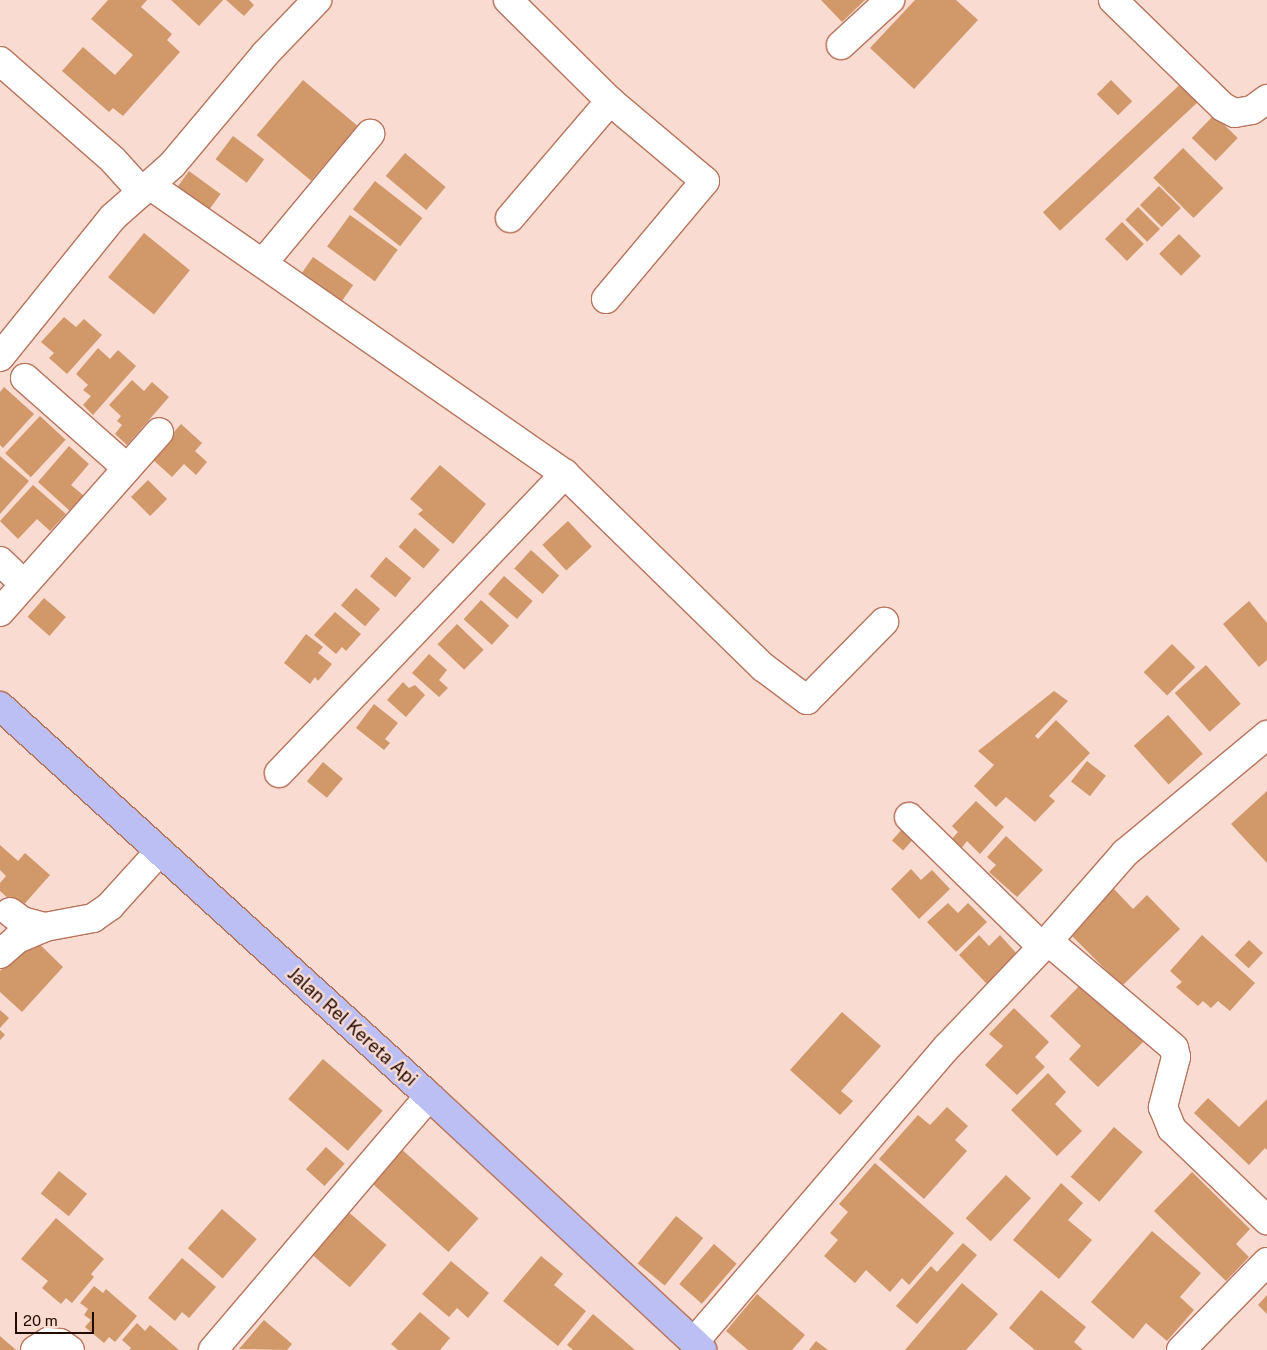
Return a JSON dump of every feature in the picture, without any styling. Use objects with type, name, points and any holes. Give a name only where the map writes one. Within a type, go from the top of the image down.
[{"type":"main road","name":"Jalan Rel Kereta Api","points":[[0,706],[429,1096],[698,1346]]},
{"type":"street","points":[[0,357],[113,217],[172,165],[266,53],[317,0]]},
{"type":"street","points":[[508,0],[610,101],[705,181],[606,299]]},
{"type":"street","points":[[841,45],[890,0]]},
{"type":"street","points":[[1113,0],[1223,107],[1235,113],[1252,110],[1267,99]]},
{"type":"street","points":[[0,61],[146,189],[263,263],[565,474],[763,667],[807,700],[884,622]]},
{"type":"street","points":[[510,218],[610,101]]},
{"type":"street","points":[[263,263],[370,134]]},
{"type":"street","points":[[25,378],[127,468]]},
{"type":"street","points":[[0,612],[158,432]]},
{"type":"street","points":[[279,773],[565,474]]},
{"type":"street","points":[[0,561],[24,584]]},
{"type":"street","points":[[698,1346],[947,1046],[1045,944],[1125,853],[1267,735]]},
{"type":"street","points":[[910,817],[1045,944],[1174,1048],[1176,1057],[1163,1107],[1172,1129],[1267,1220]]},
{"type":"street","points":[[0,954],[17,939],[46,927],[94,918],[110,906],[159,852]]},
{"type":"street","points":[[10,912],[22,921],[46,927]]},
{"type":"street","points":[[213,1350],[429,1096]]},
{"type":"street","points":[[1187,1348],[1267,1262]]},
{"type":"street","points":[[35,1350],[48,1342],[60,1342],[70,1350]]},
{"type":"building","points":[[108,0],[147,0],[141,7],[172,34],[167,40],[180,52],[123,116],[113,108],[109,112],[62,71],[83,47],[115,75],[133,55],[91,19]]},
{"type":"building","points":[[171,0],[223,0],[199,26]]},
{"type":"building","points":[[226,0],[249,0],[254,5],[244,16]]},
{"type":"building","points":[[821,0],[865,0],[842,22]]},
{"type":"building","points":[[915,0],[956,0],[978,20],[914,89],[870,48]]},
{"type":"building","points":[[1187,78],[1204,96],[1060,231],[1043,212]]},
{"type":"building","points":[[303,80],[357,126],[311,181],[257,135]]},
{"type":"building","points":[[1111,80],[1132,101],[1118,115],[1097,94]]},
{"type":"building","points":[[1214,115],[1238,138],[1216,161],[1192,138]]},
{"type":"building","points":[[233,136],[264,159],[247,183],[216,159]]},
{"type":"building","points":[[1183,148],[1223,188],[1194,218],[1153,178]]},
{"type":"building","points":[[405,153],[446,187],[426,210],[386,176]]},
{"type":"building","points":[[189,171],[221,194],[205,215],[174,192]]},
{"type":"building","points":[[375,181],[422,218],[400,246],[353,209]]},
{"type":"building","points":[[1159,186],[1181,208],[1162,227],[1140,205]]},
{"type":"building","points":[[1138,207],[1160,229],[1147,242],[1125,220]]},
{"type":"building","points":[[350,215],[398,250],[375,281],[327,247]]},
{"type":"building","points":[[1122,222],[1144,244],[1127,261],[1105,239]]},
{"type":"building","points":[[144,233],[190,270],[154,314],[108,277]]},
{"type":"building","points":[[1179,234],[1201,256],[1181,276],[1159,254]]},
{"type":"building","points":[[313,257],[353,285],[337,308],[297,280]]},
{"type":"building","points":[[64,317],[76,327],[84,319],[102,335],[67,374],[49,358],[54,353],[41,342]]},
{"type":"building","points":[[98,348],[110,359],[118,350],[136,366],[93,415],[83,405],[91,396],[83,390],[88,385],[76,374]]},
{"type":"building","points":[[132,380],[144,391],[152,382],[169,397],[127,445],[115,434],[122,425],[117,421],[121,416],[109,405]]},
{"type":"building","points":[[4,387],[34,414],[3,448],[0,445],[0,392]]},
{"type":"building","points":[[40,416],[66,440],[31,477],[5,453]]},
{"type":"building","points":[[181,424],[202,443],[195,451],[207,462],[196,475],[184,464],[172,477],[151,458]]},
{"type":"building","points":[[69,446],[89,464],[71,485],[84,496],[70,511],[38,482]]},
{"type":"building","points":[[0,456],[29,481],[0,514]]},
{"type":"building","points":[[440,465],[486,504],[453,544],[418,514],[423,510],[410,499]]},
{"type":"building","points":[[148,480],[167,499],[150,516],[131,497]]},
{"type":"building","points":[[33,485],[66,514],[50,531],[37,519],[18,539],[0,521]]},
{"type":"building","points":[[568,521],[592,547],[566,570],[542,545]]},
{"type":"building","points":[[415,528],[440,550],[424,569],[399,547]]},
{"type":"building","points":[[531,550],[559,575],[543,594],[514,569]]},
{"type":"building","points":[[386,557],[411,578],[395,597],[370,576]]},
{"type":"building","points":[[504,576],[533,601],[517,619],[488,594]]},
{"type":"building","points":[[356,588],[380,609],[365,626],[341,605]]},
{"type":"building","points":[[44,598],[66,617],[49,636],[28,617]]},
{"type":"building","points":[[481,600],[509,625],[492,645],[464,619]]},
{"type":"building","points":[[1249,601],[1267,623],[1267,660],[1259,667],[1223,624]]},
{"type":"building","points":[[335,612],[361,634],[346,651],[342,647],[336,654],[314,635]]},
{"type":"building","points":[[457,624],[484,650],[464,670],[438,644]]},
{"type":"building","points":[[306,634],[323,647],[318,653],[332,664],[318,681],[315,677],[310,684],[284,663]]},
{"type":"building","points":[[1172,644],[1195,667],[1167,696],[1144,672]]},
{"type":"building","points":[[429,654],[447,670],[439,680],[448,688],[439,697],[412,673]]},
{"type":"building","points":[[1206,665],[1241,704],[1210,732],[1175,693]]},
{"type":"building","points":[[403,682],[409,688],[415,685],[425,695],[406,717],[387,700]]},
{"type":"building","points":[[1054,691],[1068,701],[1035,736],[1038,739],[1056,720],[1090,753],[1049,796],[1055,801],[1035,822],[1006,797],[996,807],[974,786],[994,765],[978,751]]},
{"type":"building","points":[[374,704],[398,723],[385,739],[390,743],[384,750],[356,728]]},
{"type":"building","points":[[1168,715],[1203,754],[1169,784],[1134,746]]},
{"type":"building","points":[[1087,761],[1106,776],[1090,796],[1071,781]]},
{"type":"building","points":[[323,762],[343,779],[327,798],[307,781]]},
{"type":"building","points":[[1267,791],[1267,863],[1231,824]]},
{"type":"building","points":[[976,801],[1004,827],[980,854],[967,841],[960,850],[950,841],[958,832],[952,826]]},
{"type":"building","points":[[904,827],[915,837],[903,850],[892,840]]},
{"type":"building","points":[[1006,836],[1043,870],[1017,897],[989,872],[996,865],[987,857]]},
{"type":"building","points":[[0,845],[18,861],[25,853],[50,875],[20,909],[0,891],[0,883],[6,876],[0,870]]},
{"type":"building","points":[[911,869],[921,880],[932,870],[950,889],[919,919],[891,889]]},
{"type":"building","points":[[1114,889],[1133,909],[1147,895],[1180,929],[1122,986],[1069,933]]},
{"type":"building","points":[[948,903],[958,913],[968,903],[987,922],[956,952],[927,922]]},
{"type":"building","points":[[979,935],[989,946],[1000,935],[1018,955],[987,984],[959,955]]},
{"type":"building","points":[[1202,935],[1255,983],[1230,1011],[1218,1001],[1211,1008],[1203,1001],[1198,1006],[1176,987],[1182,982],[1170,971]]},
{"type":"building","points":[[32,937],[63,967],[22,1012],[0,992],[0,971]]},
{"type":"building","points":[[1249,940],[1263,953],[1249,968],[1235,955]]},
{"type":"building","points":[[1084,981],[1145,1040],[1098,1087],[1069,1059],[1081,1046],[1050,1016]]},
{"type":"building","points":[[1014,1008],[1049,1042],[1035,1057],[1045,1067],[1017,1095],[985,1065],[1003,1046],[989,1034]]},
{"type":"building","points":[[0,1010],[9,1018],[0,1028]]},
{"type":"building","points":[[842,1012],[881,1046],[841,1091],[853,1101],[840,1115],[790,1070]]},
{"type":"building","points":[[0,1030],[5,1035],[0,1040]]},
{"type":"building","points":[[323,1059],[383,1111],[348,1151],[288,1099]]},
{"type":"building","points":[[1048,1073],[1066,1092],[1055,1104],[1082,1131],[1057,1156],[1011,1110]]},
{"type":"building","points":[[1208,1098],[1239,1127],[1267,1099],[1267,1150],[1265,1148],[1249,1165],[1194,1113]]},
{"type":"building","points":[[947,1107],[968,1126],[955,1140],[967,1151],[924,1199],[879,1159],[918,1115],[930,1125]]},
{"type":"building","points":[[1114,1127],[1143,1152],[1099,1202],[1071,1177]]},
{"type":"building","points":[[326,1147],[345,1164],[325,1186],[306,1169]]},
{"type":"building","points":[[399,1147],[479,1219],[448,1252],[369,1180]]},
{"type":"building","points":[[875,1163],[954,1233],[909,1285],[902,1278],[890,1292],[866,1270],[855,1283],[824,1256],[838,1240],[830,1233],[848,1212],[839,1204]]},
{"type":"building","points":[[59,1171],[87,1194],[69,1216],[41,1194]]},
{"type":"building","points":[[1192,1172],[1250,1229],[1236,1244],[1249,1257],[1226,1281],[1154,1211]]},
{"type":"building","points":[[1006,1175],[1031,1198],[991,1241],[966,1218]]},
{"type":"building","points":[[1061,1183],[1083,1203],[1068,1220],[1092,1240],[1059,1279],[1013,1240]]},
{"type":"building","points":[[222,1209],[257,1239],[223,1278],[188,1248]]},
{"type":"building","points":[[345,1209],[387,1245],[350,1287],[308,1251]]},
{"type":"building","points":[[676,1216],[703,1238],[665,1285],[638,1263]]},
{"type":"building","points":[[56,1218],[104,1259],[91,1274],[94,1277],[72,1303],[66,1298],[61,1304],[42,1288],[48,1281],[21,1259]]},
{"type":"building","points":[[1152,1231],[1201,1273],[1180,1297],[1194,1310],[1167,1341],[1146,1323],[1133,1339],[1091,1302]]},
{"type":"building","points":[[963,1243],[977,1255],[917,1324],[896,1306],[931,1266],[937,1272]]},
{"type":"building","points":[[714,1244],[737,1264],[702,1304],[679,1284]]},
{"type":"building","points":[[541,1256],[563,1274],[554,1285],[586,1311],[558,1346],[503,1301]]},
{"type":"building","points":[[182,1258],[216,1287],[189,1318],[182,1312],[175,1321],[148,1298]]},
{"type":"building","points":[[451,1261],[489,1293],[468,1318],[457,1308],[449,1317],[422,1294]]},
{"type":"building","points":[[962,1283],[998,1314],[966,1350],[905,1350]]},
{"type":"building","points":[[94,1286],[103,1293],[106,1289],[137,1316],[115,1342],[109,1337],[104,1343],[85,1327],[91,1320],[84,1315],[88,1309],[80,1303]]},
{"type":"building","points":[[1041,1290],[1086,1327],[1074,1342],[1083,1350],[1035,1350],[1009,1328]]},
{"type":"building","points":[[757,1294],[805,1335],[792,1350],[748,1350],[726,1331]]},
{"type":"building","points":[[1267,1295],[1267,1314],[1258,1305]]},
{"type":"building","points":[[420,1312],[450,1338],[440,1350],[398,1350],[391,1344]]},
{"type":"building","points":[[593,1314],[635,1350],[573,1350],[567,1345]]},
{"type":"building","points":[[264,1320],[292,1344],[287,1350],[239,1349]]},
{"type":"building","points":[[137,1323],[145,1331],[150,1325],[179,1350],[129,1350],[131,1348],[122,1340]]},
{"type":"building","points":[[0,1336],[16,1350],[0,1350]]},
{"type":"building","points":[[816,1341],[828,1350],[809,1350]]}]
